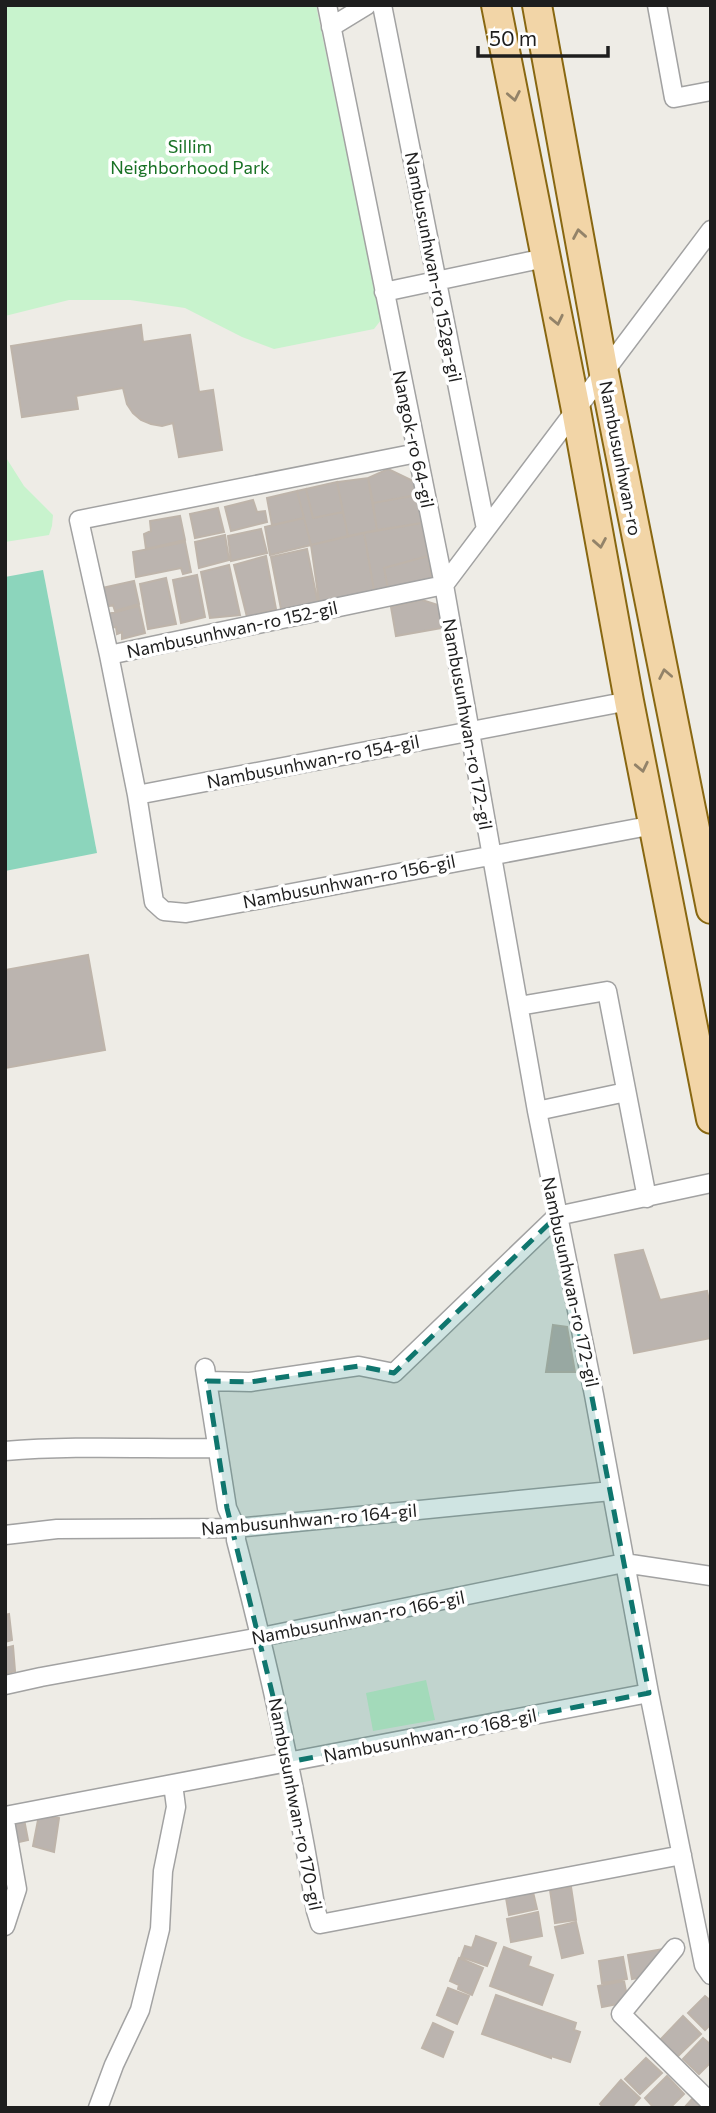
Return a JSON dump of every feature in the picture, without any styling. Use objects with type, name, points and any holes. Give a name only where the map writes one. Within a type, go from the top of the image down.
[{"type":"main road","name":"Nambusunhwan-ro","points":[[496,5],[711,1119]]},
{"type":"main road","name":"Nambusunhwan-ro","points":[[537,5],[604,373],[702,816],[711,909]]},
{"type":"street","name":"Nangok-ro 64-gil","points":[[327,5],[444,585]]},
{"type":"street","points":[[331,27],[367,5]]},
{"type":"street","name":"Nambusunhwan-ro 152ga-gil","points":[[382,5],[486,529]]},
{"type":"street","points":[[657,5],[674,98],[711,91]]},
{"type":"street","points":[[444,585],[711,230]]},
{"type":"street","points":[[384,292],[545,258]]},
{"type":"street","name":"Nambusunhwan-ro 152-gil","points":[[418,453],[79,520],[109,654],[444,585]]},
{"type":"street","name":"Nambusunhwan-ro 172-gil","points":[[444,585],[557,1216],[704,1965],[711,1975]]},
{"type":"street","points":[[109,654],[137,794]]},
{"type":"street","name":"Nambusunhwan-ro 154-gil","points":[[137,794],[629,701]]},
{"type":"street","name":"Nambusunhwan-ro 156-gil","points":[[137,794],[154,902],[164,911],[186,913],[654,825]]},
{"type":"street","points":[[519,1006],[607,991],[647,1198]]},
{"type":"street","points":[[537,1111],[626,1092]]},
{"type":"street","points":[[557,1216],[711,1183]]},
{"type":"street","name":"Nambusunhwan-ro 170-gil","points":[[557,1216],[394,1373],[359,1366],[250,1382],[206,1374],[227,1508],[236,1528],[236,1540],[289,1762],[320,1924],[682,1855]]},
{"type":"street","points":[[5,1451],[91,1446],[138,1449],[217,1448]]},
{"type":"street","name":"Nambusunhwan-ro 164-gil","points":[[5,1535],[57,1529],[236,1528],[611,1491]]},
{"type":"street","name":"Nambusunhwan-ro 166-gil","points":[[5,1685],[41,1676],[261,1637],[624,1563],[711,1576]]},
{"type":"street","name":"Nambusunhwan-ro 168-gil","points":[[6,1817],[649,1693]]},
{"type":"street","points":[[98,2108],[114,2065],[140,2010],[160,1929],[163,1871],[176,1807],[173,1784]]},
{"type":"street","points":[[5,1926],[17,1889],[6,1817]]},
{"type":"street","points":[[674,1948],[621,2014],[711,2103]]},
{"type":"highlighted area","points":[[557,1216],[649,1693],[289,1762],[227,1508],[207,1381],[250,1382],[359,1366],[394,1373]]},
{"type":"green space","name":"Sillim Neighborhood Park","points":[[5,5],[316,5],[381,320],[374,329],[274,349],[242,337],[185,308],[130,300],[69,300],[5,316]]},
{"type":"green space","points":[[5,456],[24,486],[53,515],[49,535],[5,542]]},
{"type":"green space","points":[[43,570],[97,853],[5,871],[5,577]]},
{"type":"green space","points":[[426,1680],[435,1720],[373,1731],[366,1693]]},
{"type":"building","points":[[141,325],[143,342],[190,335],[199,392],[213,390],[222,450],[179,457],[173,423],[162,426],[141,420],[127,404],[123,388],[76,396],[78,409],[22,417],[11,346]]},
{"type":"building","points":[[388,469],[415,482],[417,495],[373,503],[368,478]]},
{"type":"building","points":[[368,478],[377,530],[348,536],[337,482]]},
{"type":"building","points":[[337,482],[343,512],[313,518],[306,489]]},
{"type":"building","points":[[306,489],[313,518],[343,512],[348,536],[311,545],[297,491]]},
{"type":"building","points":[[297,491],[304,518],[272,525],[267,498]]},
{"type":"building","points":[[417,495],[422,523],[377,530],[373,503]]},
{"type":"building","points":[[253,500],[257,512],[265,511],[267,522],[231,531],[225,507]]},
{"type":"building","points":[[218,508],[224,532],[195,538],[190,514]]},
{"type":"building","points":[[180,516],[185,540],[146,549],[144,534],[151,531],[150,521]]},
{"type":"building","points":[[304,518],[311,545],[270,555],[265,527]]},
{"type":"building","points":[[422,523],[428,556],[384,568],[389,594],[375,596],[364,533]]},
{"type":"building","points":[[261,529],[267,553],[231,561],[228,536]]},
{"type":"building","points":[[364,533],[375,596],[320,608],[311,545]]},
{"type":"building","points":[[225,535],[229,560],[199,568],[195,542]]},
{"type":"building","points":[[185,542],[191,572],[183,574],[181,568],[136,577],[133,552]]},
{"type":"building","points":[[307,549],[318,604],[281,609],[271,557]]},
{"type":"building","points":[[266,556],[276,609],[247,617],[234,565]]},
{"type":"building","points":[[428,556],[433,584],[389,594],[384,568]]},
{"type":"building","points":[[229,565],[240,615],[210,618],[201,572]]},
{"type":"building","points":[[197,575],[205,617],[181,623],[173,580]]},
{"type":"building","points":[[166,578],[176,624],[148,629],[140,584]]},
{"type":"building","points":[[134,581],[139,604],[115,611],[113,605],[106,607],[102,588]]},
{"type":"building","points":[[422,600],[438,605],[442,628],[396,636],[391,607]]},
{"type":"building","points":[[139,606],[145,633],[122,639],[122,632],[117,634],[116,627],[110,628],[108,614]]},
{"type":"building","points":[[88,955],[105,1050],[5,1068],[5,970]]},
{"type":"building","points":[[643,1250],[660,1300],[707,1291],[711,1310],[711,1338],[634,1353],[615,1255]]},
{"type":"building","points":[[553,1325],[567,1327],[575,1372],[546,1372]]},
{"type":"building","points":[[9,1614],[12,1640],[5,1642],[5,1615]]},
{"type":"building","points":[[13,1646],[15,1671],[5,1674],[5,1648]]},
{"type":"building","points":[[23,1814],[28,1840],[10,1844],[5,1817]]},
{"type":"building","points":[[39,1815],[59,1818],[54,1852],[33,1846]]},
{"type":"building","points":[[571,1887],[576,1920],[555,1923],[550,1890]]},
{"type":"building","points":[[533,1892],[537,1909],[509,1915],[506,1898]]},
{"type":"building","points":[[538,1912],[542,1936],[511,1942],[507,1919]]},
{"type":"building","points":[[576,1922],[583,1953],[562,1958],[555,1927]]},
{"type":"building","points":[[476,1936],[496,1943],[487,1966],[461,1957],[465,1946],[472,1948]]},
{"type":"building","points":[[504,1947],[531,1957],[528,1966],[553,1975],[542,2005],[490,1986]]},
{"type":"building","points":[[664,1949],[665,1956],[654,1958],[656,1967],[647,1968],[648,1976],[632,1979],[628,1955]]},
{"type":"building","points":[[623,1957],[627,1979],[602,1983],[599,1961]]},
{"type":"building","points":[[459,1958],[483,1968],[472,1995],[458,1989],[459,1985],[450,1981]]},
{"type":"building","points":[[624,1981],[628,2002],[602,2007],[598,1986]]},
{"type":"building","points":[[448,1988],[469,1996],[457,2024],[437,2015]]},
{"type":"building","points":[[496,1995],[576,2023],[574,2030],[580,2032],[570,2062],[482,2034]]},
{"type":"building","points":[[705,1996],[711,2001],[711,2024],[705,2030],[688,2013]]},
{"type":"building","points":[[683,2016],[701,2034],[677,2057],[660,2040]]},
{"type":"building","points":[[433,2023],[453,2032],[443,2057],[422,2048]]},
{"type":"building","points":[[703,2038],[711,2045],[711,2062],[699,2074],[683,2059]]},
{"type":"building","points":[[646,2058],[662,2073],[640,2094],[625,2079]]},
{"type":"building","points":[[667,2076],[684,2094],[670,2108],[654,2108],[645,2098]]},
{"type":"building","points":[[621,2080],[640,2098],[631,2108],[604,2108],[600,2104]]},
{"type":"building","points":[[693,2098],[703,2108],[684,2108]]}]
